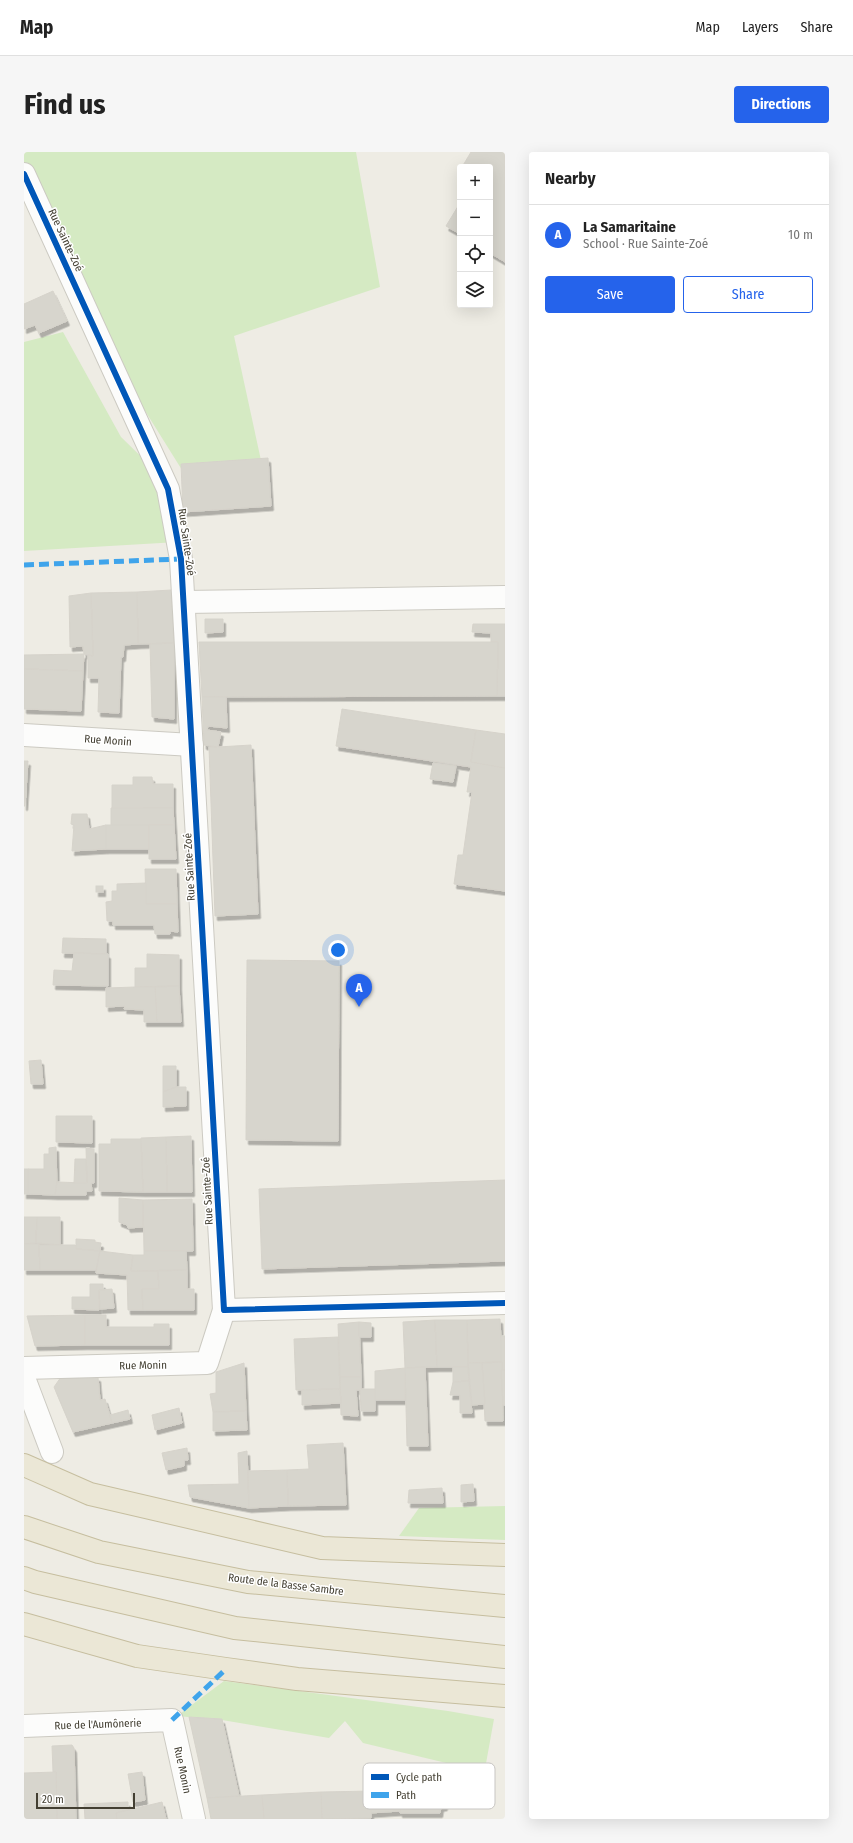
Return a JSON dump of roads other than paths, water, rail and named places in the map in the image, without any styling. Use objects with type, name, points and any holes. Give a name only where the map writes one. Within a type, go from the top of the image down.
[{"type":"highway","points":[[24,1465],[90,1494],[322,1548],[505,1555]]},
{"type":"highway","name":"Route de la Basse Sambre","points":[[24,1527],[100,1552],[248,1582],[505,1606]]},
{"type":"highway","points":[[24,1578],[35,1582],[235,1628],[505,1656]]},
{"type":"highway","points":[[24,1624],[137,1656],[297,1679],[505,1696]]},
{"type":"street","name":"Rue Sainte-Zoé","points":[[24,174],[168,489],[181,559],[224,1310]]},
{"type":"street","points":[[184,602],[505,597]]},
{"type":"street","name":"Rue Monin","points":[[24,735],[192,745]]},
{"type":"street","points":[[224,1310],[505,1302]]},
{"type":"street","name":"Rue Monin","points":[[24,1368],[207,1363],[224,1310]]},
{"type":"street","points":[[24,1378],[52,1452]]},
{"type":"street","name":"Rue Monin","points":[[172,1720],[194,1819]]},
{"type":"street","name":"Rue de l'Aumônerie","points":[[24,1726],[83,1725],[172,1720]]},
{"type":"place","name":"La Samaritaine","points":[[359,1007]]}]
